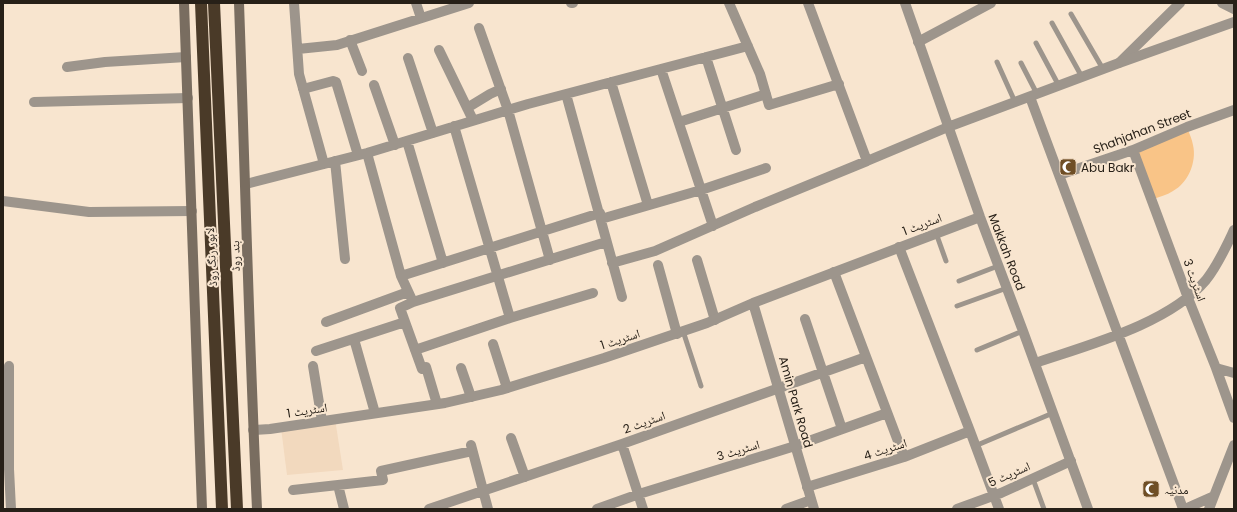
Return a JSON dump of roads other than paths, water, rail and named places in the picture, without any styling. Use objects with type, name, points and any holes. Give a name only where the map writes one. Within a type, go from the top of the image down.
[{"type":"highway","name":"لاہور رنگ روڈ","points":[[201,3],[222,509]]},
{"type":"highway","name":"لاہور رنگ روڈ","points":[[214,3],[237,509]]},
{"type":"main road","points":[[184,3],[202,509]]},
{"type":"main road","name":"بند روڈ","points":[[239,3],[257,509]]},
{"type":"street","points":[[294,3],[299,74],[324,164]]},
{"type":"street","points":[[416,3],[421,18]]},
{"type":"street","points":[[298,49],[337,44],[421,18],[451,6],[469,3]]},
{"type":"street","points":[[729,3],[760,74],[769,105],[839,84]]},
{"type":"street","points":[[808,3],[867,161]]},
{"type":"street","name":"Makkah Road","points":[[905,3],[980,217],[1054,412],[1088,509]]},
{"type":"street","points":[[918,42],[991,3]]},
{"type":"street","points":[[1119,63],[1180,3]]},
{"type":"street","points":[[1222,3],[1234,9]]},
{"type":"street","points":[[612,263],[655,251],[948,127],[1234,22]]},
{"type":"street","points":[[479,28],[508,110],[550,260]]},
{"type":"street","points":[[350,40],[362,71]]},
{"type":"street","points":[[246,184],[363,154],[508,110],[748,46]]},
{"type":"street","points":[[439,50],[474,120]]},
{"type":"street","points":[[706,57],[736,150]]},
{"type":"street","points":[[67,67],[105,62],[186,58]]},
{"type":"street","points":[[408,58],[433,133]]},
{"type":"street","points":[[661,69],[714,226]]},
{"type":"street","points":[[303,89],[333,81],[336,82],[363,154],[401,276],[413,302]]},
{"type":"street","points":[[611,82],[648,205]]},
{"type":"street","points":[[374,84],[395,144]]},
{"type":"street","points":[[467,108],[501,89]]},
{"type":"street","points":[[566,94],[601,216],[606,242],[622,297]]},
{"type":"street","points":[[679,122],[766,94]]},
{"type":"street","points":[[1033,96],[1059,175],[1182,506],[1187,508],[1214,496]]},
{"type":"street","points":[[34,102],[188,98]]},
{"type":"street","name":"Shahjahan Street","points":[[1059,175],[1134,150],[1234,110]]},
{"type":"street","points":[[454,126],[510,318]]},
{"type":"street","points":[[407,141],[443,263]]},
{"type":"street","name":"اسٹریٹ 3","points":[[1134,150],[1234,418]]},
{"type":"street","points":[[335,161],[345,259]]},
{"type":"street","points":[[401,276],[542,232],[702,190],[766,168]]},
{"type":"street","points":[[3,201],[89,212],[192,211]]},
{"type":"street","name":"اسٹریٹ 1","points":[[253,430],[270,429],[437,404],[507,388],[680,333],[715,320],[753,303],[980,217]]},
{"type":"street","points":[[1035,364],[1140,325],[1188,298],[1206,280],[1222,256],[1234,230]]},
{"type":"street","points":[[437,404],[426,367],[422,369],[400,308],[413,302],[606,242]]},
{"type":"street","points":[[899,247],[999,509]]},
{"type":"street","points":[[697,260],[715,320]]},
{"type":"street","points":[[658,265],[680,333]]},
{"type":"street","points":[[834,272],[904,457]]},
{"type":"street","points":[[326,322],[408,292]]},
{"type":"street","points":[[415,350],[510,318],[593,293]]},
{"type":"street","name":"Amin Park Road","points":[[753,303],[812,505]]},
{"type":"street","points":[[805,319],[842,429]]},
{"type":"street","points":[[316,351],[405,322]]},
{"type":"street","points":[[354,339],[375,413]]},
{"type":"street","points":[[493,344],[507,388]]},
{"type":"street","name":"اسٹریٹ 2","points":[[429,509],[622,444],[866,357]]},
{"type":"street","points":[[9,366],[9,469],[11,509]]},
{"type":"street","points":[[313,366],[322,421]]},
{"type":"street","points":[[461,368],[470,397]]},
{"type":"street","points":[[1216,368],[1234,374]]},
{"type":"street","name":"اسٹریٹ 3","points":[[597,509],[638,494],[795,446],[887,413]]},
{"type":"street","name":"اسٹریٹ 4","points":[[807,487],[904,457],[970,431]]},
{"type":"street","points":[[511,438],[524,477]]},
{"type":"street","points":[[622,444],[643,509]]},
{"type":"street","points":[[1210,509],[1234,445]]},
{"type":"street","points":[[293,490],[383,480],[381,471],[471,448],[488,509]]},
{"type":"street","name":"اسٹریٹ 5","points":[[957,509],[994,496],[1071,461]]},
{"type":"street","points":[[338,485],[344,509]]},
{"type":"street","points":[[786,509],[812,505]]},
{"type":"lane","points":[[1071,14],[1103,69]]},
{"type":"lane","points":[[1052,23],[1082,77]]},
{"type":"lane","points":[[1036,43],[1059,86]]},
{"type":"lane","points":[[997,62],[1015,102]]},
{"type":"lane","points":[[1021,63],[1033,96]]},
{"type":"lane","points":[[936,233],[946,261]]},
{"type":"lane","points":[[959,281],[998,266]]},
{"type":"lane","points":[[957,306],[1007,288]]},
{"type":"lane","points":[[977,350],[1023,331]]},
{"type":"lane","points":[[680,333],[701,386]]},
{"type":"lane","points":[[975,446],[1054,412]]},
{"type":"lane","points":[[1033,479],[1044,509]]},
{"type":"place","name":"Abu Bakr","points":[[1068,167]]},
{"type":"place","name":"مدنیہ","points":[[1151,489]]}]
